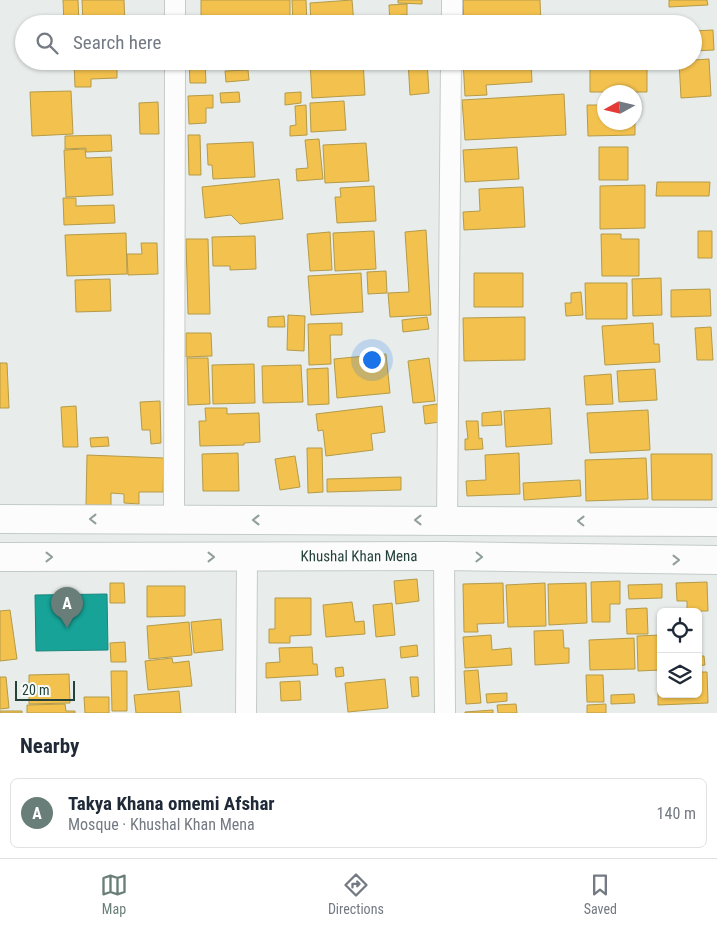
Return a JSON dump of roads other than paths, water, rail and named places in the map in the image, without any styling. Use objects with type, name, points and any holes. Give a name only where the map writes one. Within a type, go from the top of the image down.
[{"type":"street","points":[[175,0],[175,15]]},
{"type":"street","points":[[452,0],[452,15]]},
{"type":"street","points":[[174,520],[175,70]]},
{"type":"street","points":[[447,520],[452,70]]},
{"type":"street","points":[[0,518],[717,522]]},
{"type":"street","points":[[511,557],[521,551],[528,537],[526,530],[513,520]]},
{"type":"street","points":[[638,522],[620,532],[616,541],[619,550],[642,560]]},
{"type":"street","points":[[444,556],[445,713]]},
{"type":"street","name":"Khushal Khan Mena","points":[[0,557],[444,556],[717,560]]},
{"type":"street","points":[[246,713],[247,557]]},
{"type":"place","name":"Takya Khana omemi Afshar","points":[[67,628]]}]
